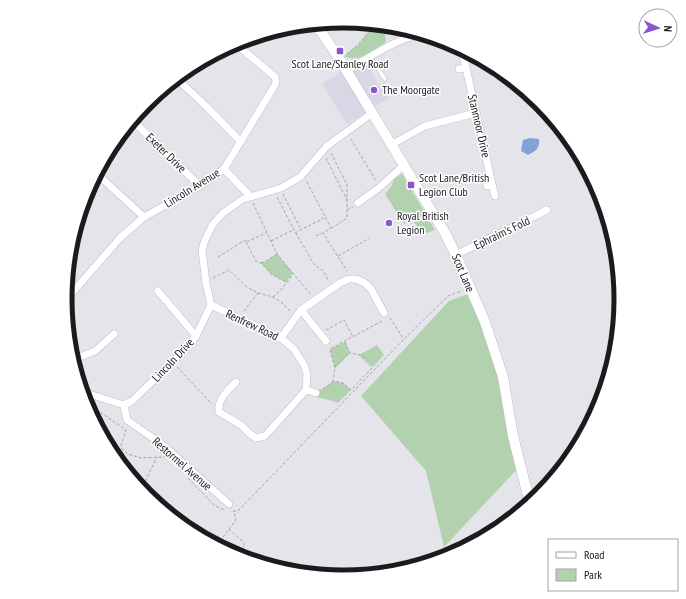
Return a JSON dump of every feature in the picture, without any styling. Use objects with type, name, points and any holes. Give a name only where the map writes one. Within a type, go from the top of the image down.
[{"type":"main road","name":"Scot Lane","points":[[320,29],[340,60],[456,255],[485,322],[503,377],[513,436],[529,497]]},
{"type":"street","points":[[346,71],[384,48],[411,37]]},
{"type":"street","name":"Lincoln Avenue","points":[[72,293],[120,238],[144,217],[200,186],[224,169],[275,86],[276,81],[275,77],[241,48]]},
{"type":"street","name":"Stanmoor Drive","points":[[464,59],[463,68],[475,112],[490,185],[495,196]]},
{"type":"street","points":[[181,82],[241,142]]},
{"type":"street","points":[[391,145],[425,126],[475,112]]},
{"type":"street","points":[[211,305],[206,283],[202,250],[213,224],[223,213],[243,199],[289,184],[303,174],[324,148],[372,114]]},
{"type":"street","name":"Exeter Drive","points":[[136,124],[200,186]]},
{"type":"street","points":[[358,203],[380,187],[403,166]]},
{"type":"street","points":[[224,169],[250,196]]},
{"type":"street","points":[[99,179],[144,217]]},
{"type":"street","name":"Ephraim's Fold","points":[[456,255],[547,210]]},
{"type":"street","points":[[281,338],[298,313],[333,288],[349,279],[356,279],[365,283],[372,289],[385,317]]},
{"type":"street","points":[[158,291],[196,336]]},
{"type":"street","name":"Renfrew Road","points":[[211,305],[281,338],[294,349],[304,365],[306,374],[306,390]]},
{"type":"street","name":"Lincoln Drive","points":[[124,405],[132,401],[186,349],[196,336],[211,305]]},
{"type":"street","points":[[298,313],[320,333],[326,341]]},
{"type":"street","points":[[78,358],[95,351],[114,334]]},
{"type":"street","points":[[236,382],[220,401],[218,407],[219,412],[241,425],[256,438],[265,436],[306,390],[316,393]]},
{"type":"street","points":[[88,393],[124,405]]},
{"type":"street","name":"Restormel Avenue","points":[[124,405],[127,420],[163,445],[229,504]]},
{"type":"lane","points":[[370,57],[385,79]]},
{"type":"path","points":[[340,60],[358,45],[370,30]]},
{"type":"path","points":[[347,131],[380,187]]},
{"type":"path","points":[[324,148],[347,201]]},
{"type":"path","points":[[316,236],[347,218],[347,184],[324,148]]},
{"type":"path","points":[[303,174],[331,228]]},
{"type":"path","points":[[277,189],[301,230]]},
{"type":"path","points":[[277,189],[295,233],[314,264],[324,272],[333,288]]},
{"type":"path","points":[[250,196],[277,254],[315,300]]},
{"type":"path","points":[[295,233],[325,218]]},
{"type":"path","points":[[271,241],[294,230]]},
{"type":"path","points":[[218,257],[245,240],[246,242],[267,233]]},
{"type":"path","points":[[323,233],[349,275]]},
{"type":"path","points":[[338,257],[370,238]]},
{"type":"path","points":[[246,242],[256,261],[261,263],[271,274],[286,282]]},
{"type":"path","points":[[261,263],[277,254]]},
{"type":"path","points":[[213,278],[229,270],[247,287],[258,293],[273,297],[298,313]]},
{"type":"path","points":[[273,297],[282,289],[293,273]]},
{"type":"path","points":[[238,318],[258,293]]},
{"type":"path","points":[[316,393],[317,390],[323,389],[333,381],[335,368],[330,349],[345,342],[385,317],[404,339]]},
{"type":"path","points":[[320,333],[344,320],[353,337]]},
{"type":"path","points":[[345,342],[350,353]]},
{"type":"path","points":[[335,368],[350,353]]},
{"type":"path","points":[[333,381],[343,383],[351,390],[372,368],[360,355],[350,353]]},
{"type":"path","points":[[173,362],[219,412]]},
{"type":"path","points":[[144,484],[157,457]]},
{"type":"path","points":[[220,541],[236,520],[234,511]]},
{"type":"path","points":[[229,529],[244,543],[243,551],[245,552]]},
{"type":"shaded area","points":[[364,57],[377,83],[389,98],[347,124],[322,84]]},
{"type":"green space","points":[[370,30],[385,31],[386,42],[371,52],[355,58],[344,56],[358,45]]},
{"type":"green space","points":[[402,174],[435,230],[427,233],[419,229],[411,218],[404,224],[385,194],[391,187],[394,179]]},
{"type":"green space","points":[[277,254],[293,273],[286,282],[271,274],[261,263]]},
{"type":"green space","points":[[471,293],[503,380],[520,466],[444,547],[426,471],[361,396],[449,301]]},
{"type":"green space","points":[[345,342],[350,353],[335,368],[330,349]]},
{"type":"green space","points":[[377,345],[384,355],[373,367],[359,355]]},
{"type":"green space","points":[[333,381],[343,383],[351,390],[338,403],[316,397],[317,390],[323,389]]},
{"type":"water","points":[[530,138],[539,139],[539,145],[537,149],[528,155],[521,151],[523,140]]},
{"type":"place","name":"Scot Lane/Stanley Road","points":[[340,51]]},
{"type":"place","name":"The Moorgate","points":[[374,90]]},
{"type":"place","name":"Scot Lane/British Legion Club","points":[[411,185]]},
{"type":"place","name":"Royal British Legion","points":[[389,223]]}]
